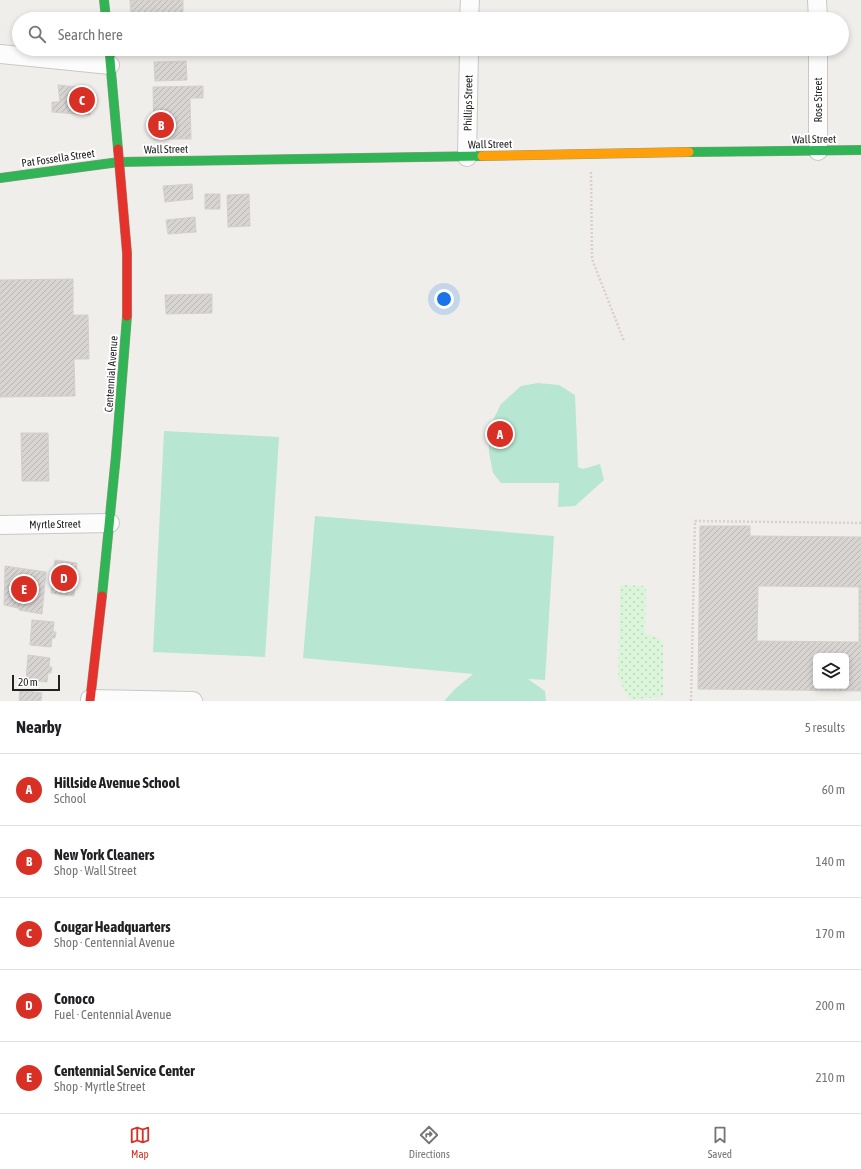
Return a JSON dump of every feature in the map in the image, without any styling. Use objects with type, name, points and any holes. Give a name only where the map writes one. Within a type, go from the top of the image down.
[{"type":"street","points":[[104,0],[105,12]]},
{"type":"street","points":[[469,12],[470,0]]},
{"type":"street","points":[[818,0],[818,12]]},
{"type":"street","points":[[0,54],[12,54]]},
{"type":"street","points":[[73,56],[109,57]]},
{"type":"street","name":"Phillips Street","points":[[467,157],[469,56]]},
{"type":"street","name":"Rose Street","points":[[818,56],[818,151]]},
{"type":"street","name":"Centennial Avenue","points":[[90,700],[110,523],[125,344],[128,288],[128,250],[109,57]]},
{"type":"street","name":"Wall Street","points":[[119,162],[861,150]]},
{"type":"street","name":"Pat Fossella Street","points":[[0,178],[119,162]]},
{"type":"street","name":"Myrtle Street","points":[[0,525],[110,523]]},
{"type":"street","points":[[90,700],[193,701]]},
{"type":"path","points":[[591,154],[592,259],[624,341]]},
{"type":"path","points":[[691,701],[695,521],[861,522]]},
{"type":"green space","points":[[538,383],[559,385],[575,395],[578,467],[583,469],[600,464],[604,480],[575,506],[558,507],[559,483],[501,483],[493,473],[489,452],[489,428],[501,404],[521,386]]},
{"type":"green space","points":[[164,431],[279,437],[265,657],[153,652]]},
{"type":"green space","points":[[315,516],[554,536],[545,680],[528,679],[545,691],[546,701],[444,701],[455,689],[473,674],[303,658]]},
{"type":"green space","points":[[620,585],[644,586],[646,589],[645,633],[660,639],[663,643],[663,697],[632,699],[628,697],[618,678]]},
{"type":"building","points":[[130,0],[183,0],[183,12],[131,12]]},
{"type":"building","points":[[186,61],[187,80],[155,81],[154,62]]},
{"type":"building","points":[[58,85],[87,88],[90,115],[52,112],[52,102],[60,102]]},
{"type":"building","points":[[203,86],[203,98],[190,98],[191,139],[154,139],[153,87]]},
{"type":"building","points":[[192,184],[193,199],[165,202],[163,186]]},
{"type":"building","points":[[205,194],[220,194],[220,209],[205,209]]},
{"type":"building","points":[[249,194],[250,226],[228,227],[227,195]]},
{"type":"building","points":[[195,217],[196,232],[168,234],[166,220]]},
{"type":"building","points":[[73,279],[73,315],[88,315],[89,359],[74,359],[75,396],[0,397],[0,280]]},
{"type":"building","points":[[212,294],[212,313],[166,314],[165,295]]},
{"type":"building","points":[[21,433],[48,433],[49,481],[22,481]]},
{"type":"building","points":[[700,526],[750,526],[750,536],[861,537],[861,691],[698,689]],"holes":[[[758,586],[859,587],[859,642],[757,641]]]},
{"type":"building","points":[[55,560],[77,563],[74,596],[51,593]]},
{"type":"building","points":[[5,566],[46,572],[42,614],[19,610],[18,608],[4,605]]},
{"type":"building","points":[[32,620],[54,622],[53,632],[56,632],[55,638],[52,638],[51,647],[30,645]]},
{"type":"building","points":[[28,655],[50,658],[49,667],[52,667],[51,673],[48,673],[47,682],[26,680]]},
{"type":"building","points":[[20,690],[42,693],[41,701],[19,701]]},
{"type":"traffic: fast","points":[[104,0],[105,12]]},
{"type":"traffic: fast","points":[[110,56],[118,149]]},
{"type":"traffic: fast","points":[[689,152],[861,150]]},
{"type":"traffic: fast","points":[[0,178],[119,162],[482,156]]},
{"type":"traffic: fast","points":[[102,596],[116,455],[127,316]]},
{"type":"traffic: slow","points":[[482,156],[689,152]]},
{"type":"traffic: jam","points":[[118,149],[127,253],[127,316]]},
{"type":"traffic: jam","points":[[90,701],[102,596]]},
{"type":"place","name":"Cougar Headquarters","points":[[82,100]]},
{"type":"place","name":"New York Cleaners","points":[[161,125]]},
{"type":"place","name":"Hillside Avenue School","points":[[500,434]]},
{"type":"place","name":"Conoco","points":[[64,578]]},
{"type":"place","name":"Centennial Service Center","points":[[24,589]]}]
